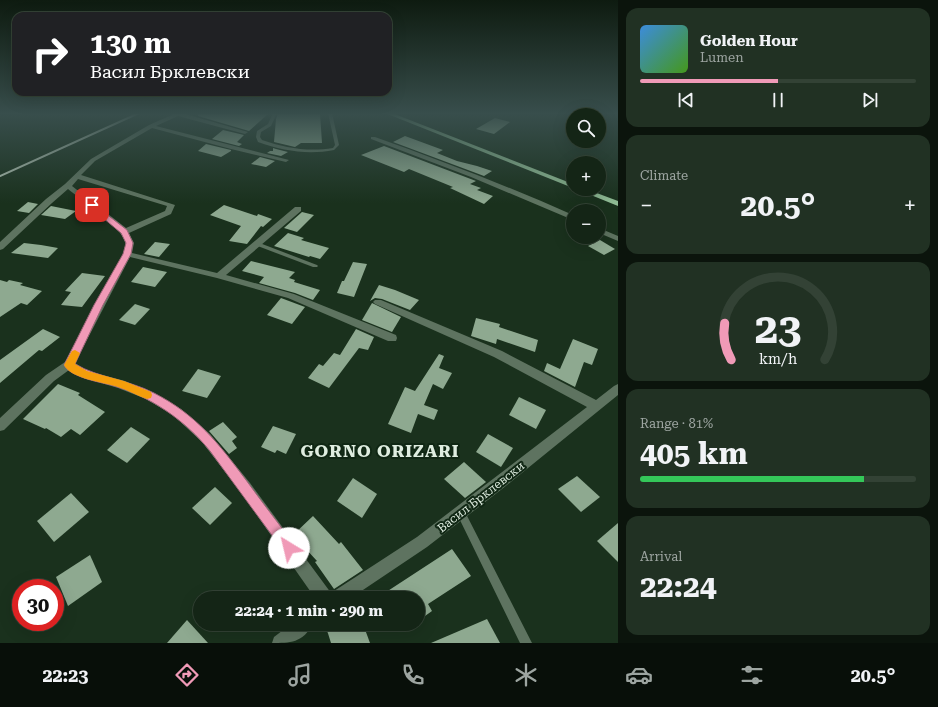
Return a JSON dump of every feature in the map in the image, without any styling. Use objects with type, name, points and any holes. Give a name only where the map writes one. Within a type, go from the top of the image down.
[{"type":"main road","points":[[466,143],[566,183]]},
{"type":"main road","points":[[481,143],[566,177]]},
{"type":"main road","points":[[606,193],[618,198]]},
{"type":"main road","points":[[598,196],[618,204]]},
{"type":"street","points":[[0,247],[49,201],[68,186],[76,176],[94,160],[122,143]]},
{"type":"street","points":[[214,143],[286,160]]},
{"type":"street","points":[[387,143],[430,159],[566,215]]},
{"type":"street","points":[[76,176],[171,205],[168,212],[125,232]]},
{"type":"street","points":[[0,426],[50,378],[69,365],[127,254],[130,243],[125,232],[68,186]]},
{"type":"street","points":[[219,276],[298,209]]},
{"type":"street","points":[[606,233],[618,239]]},
{"type":"street","points":[[127,254],[219,276],[291,296],[392,338]]},
{"type":"street","points":[[378,302],[498,354],[596,406]]},
{"type":"street","points":[[69,365],[84,374],[121,384],[150,396],[177,412],[206,438],[245,487],[320,591]]},
{"type":"street","name":"Васил Брклевски","points":[[348,591],[422,542],[461,513],[618,388]]},
{"type":"street","points":[[280,643],[295,631]]},
{"type":"lane","points":[[267,143],[290,150],[326,151],[334,149],[337,143]]},
{"type":"lane","points":[[257,244],[315,266]]},
{"type":"lane","points":[[461,513],[526,643]]},
{"type":"building","points":[[227,143],[242,144],[239,146]]},
{"type":"building","points":[[278,143],[301,143],[295,147]]},
{"type":"building","points":[[396,143],[424,143],[443,150],[437,153],[457,161],[492,171],[484,176]]},
{"type":"building","points":[[206,144],[231,151],[221,157],[198,151]]},
{"type":"building","points":[[384,146],[476,181],[470,184],[481,188],[477,190],[493,196],[484,204],[450,188],[453,187],[409,169],[404,172],[361,155]]},
{"type":"building","points":[[273,148],[288,152],[281,156],[267,153],[273,151]]},
{"type":"building","points":[[260,157],[275,161],[266,167],[251,164]]},
{"type":"building","points":[[28,202],[38,204],[29,213],[17,211]]},
{"type":"building","points":[[224,205],[257,216],[258,214],[272,219],[263,227],[261,226],[247,244],[229,241],[241,226],[210,215]]},
{"type":"building","points":[[51,206],[76,211],[65,219],[41,215]]},
{"type":"building","points":[[302,212],[314,215],[297,232],[284,228]]},
{"type":"building","points":[[288,233],[304,238],[301,240],[329,248],[320,259],[274,246]]},
{"type":"building","points":[[155,242],[170,244],[159,257],[144,254]]},
{"type":"building","points":[[24,243],[58,248],[48,258],[11,253]]},
{"type":"building","points":[[592,244],[606,244],[615,249],[604,255],[588,246]]},
{"type":"building","points":[[251,261],[295,272],[289,278],[295,280],[294,282],[320,290],[313,300],[295,293],[259,283],[264,277],[242,271]]},
{"type":"building","points":[[353,262],[367,264],[354,297],[337,293]]},
{"type":"building","points":[[143,267],[167,272],[155,287],[131,282]]},
{"type":"building","points":[[82,273],[105,276],[82,307],[61,305],[71,292],[65,291]]},
{"type":"building","points":[[0,280],[23,283],[20,285],[42,291],[27,305],[21,303],[0,317]]},
{"type":"building","points":[[379,285],[419,300],[410,310],[382,299],[375,298],[370,301]]},
{"type":"building","points":[[281,298],[305,307],[292,324],[267,315]]},
{"type":"building","points":[[372,303],[401,317],[392,332],[362,320]]},
{"type":"building","points":[[135,304],[150,309],[135,325],[119,320]]},
{"type":"building","points":[[476,318],[500,324],[499,327],[538,340],[535,352],[497,339],[496,344],[471,336]]},
{"type":"building","points":[[43,329],[60,337],[42,351],[39,350],[0,383],[0,360]]},
{"type":"building","points":[[356,329],[374,337],[368,350],[359,348],[329,388],[308,378],[319,364],[323,366],[334,353],[340,355]]},
{"type":"building","points":[[573,339],[598,349],[592,365],[584,362],[575,387],[544,371],[547,363],[560,369]]},
{"type":"building","points":[[439,354],[444,356],[439,368],[452,373],[443,389],[433,384],[424,405],[438,410],[434,420],[418,414],[411,433],[388,424],[405,387],[415,391]]},
{"type":"building","points":[[198,369],[221,376],[207,398],[182,391]]},
{"type":"building","points":[[58,384],[80,393],[78,395],[105,412],[80,435],[71,429],[61,437],[46,428],[45,429],[23,419]]},
{"type":"building","points":[[519,397],[546,410],[536,429],[509,415]]},
{"type":"building","points":[[223,422],[237,437],[232,441],[237,448],[229,454],[209,431]]},
{"type":"building","points":[[273,426],[296,434],[286,454],[277,450],[275,453],[261,447]]},
{"type":"building","points":[[131,427],[150,439],[127,463],[107,450]]},
{"type":"building","points":[[488,434],[513,448],[501,467],[476,452]]},
{"type":"building","points":[[464,462],[486,482],[465,498],[444,479]]},
{"type":"building","points":[[577,476],[600,497],[581,512],[558,489]]},
{"type":"building","points":[[353,478],[377,494],[362,518],[337,501]]},
{"type":"building","points":[[215,487],[232,503],[210,525],[192,508]]},
{"type":"building","points":[[71,493],[89,512],[54,542],[37,521]]},
{"type":"building","points":[[313,516],[339,544],[341,542],[363,570],[334,589],[315,562],[317,561],[293,535]]},
{"type":"building","points":[[618,523],[618,562],[597,541]]},
{"type":"building","points":[[452,549],[471,576],[428,604],[432,611],[425,616],[425,591],[388,591]]},
{"type":"building","points":[[90,555],[102,582],[68,606],[64,596],[64,579],[57,579],[56,577]]},
{"type":"building","points":[[487,619],[500,643],[431,643]]},
{"type":"building","points":[[187,620],[193,627],[193,631],[197,631],[208,643],[167,643]]},
{"type":"building","points":[[327,631],[366,631],[370,643],[331,643]]},
{"type":"railway","points":[[0,176],[73,143]]},
{"type":"slow traffic","points":[[75,353],[69,365],[84,374],[121,384],[147,395]]},
{"type":"district","name":"GORNO ORIZARI","points":[[380,451]]},
{"type":"route","points":[[92,205],[125,232],[130,243],[127,254],[69,365],[84,374],[121,384],[150,396],[177,412],[206,438],[245,487],[289,548]]}]
